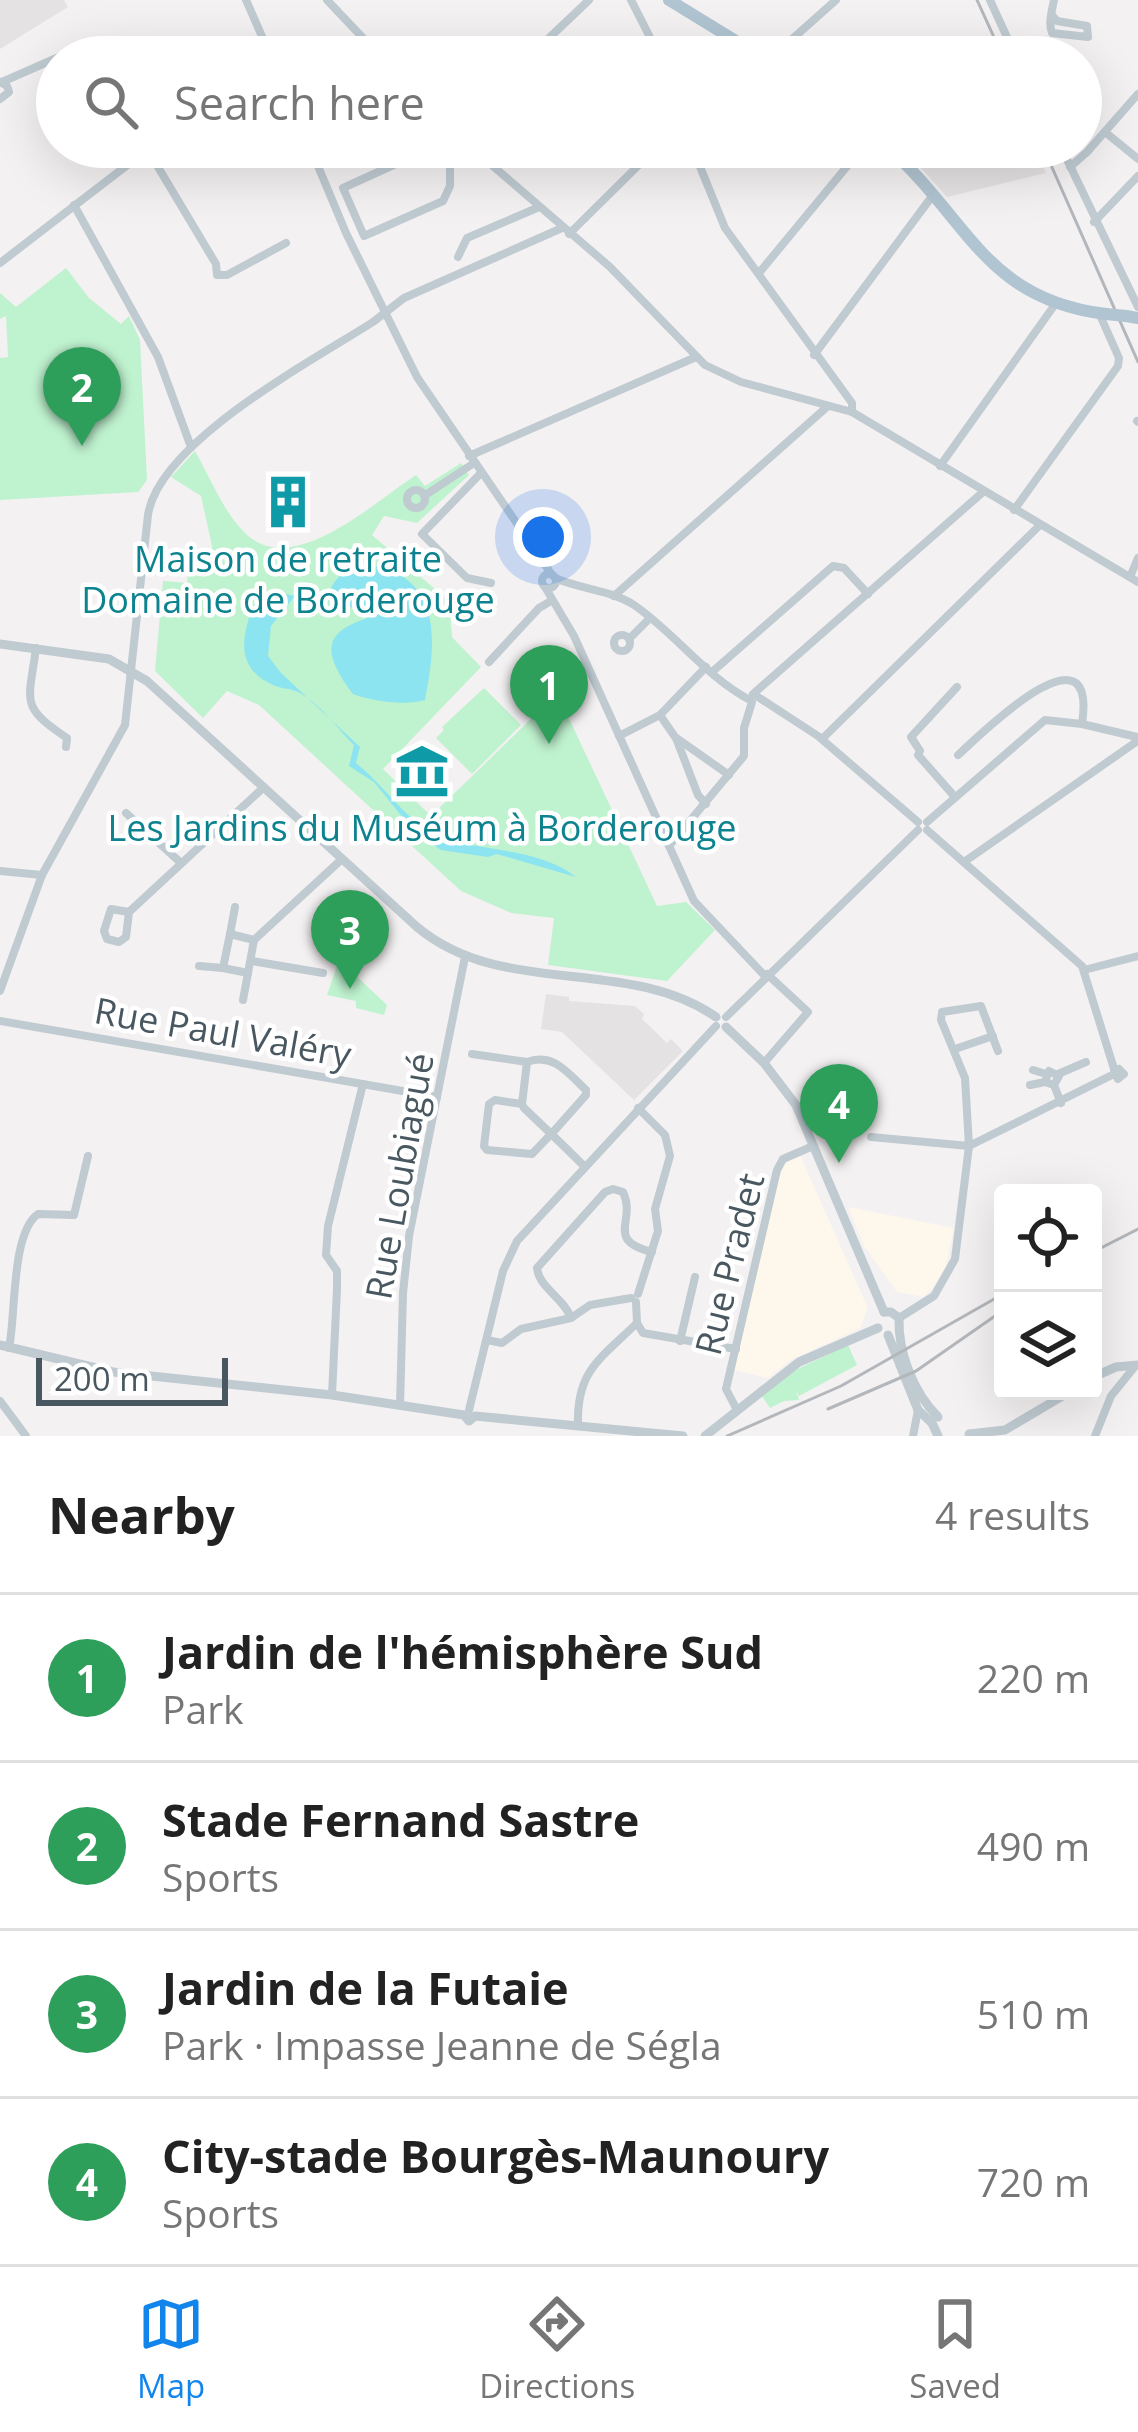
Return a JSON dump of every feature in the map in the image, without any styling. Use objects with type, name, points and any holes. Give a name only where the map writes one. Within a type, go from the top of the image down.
[{"type":"main road","points":[[670,0],[728,36]]},
{"type":"main road","points":[[908,168],[989,263],[1018,284],[1056,303],[1103,314],[1133,315]]},
{"type":"street","points":[[246,0],[262,36]]},
{"type":"street","points":[[327,0],[361,36]]},
{"type":"street","points":[[551,36],[589,0]]},
{"type":"street","points":[[631,0],[649,36]]},
{"type":"street","points":[[796,36],[836,0]]},
{"type":"street","points":[[990,0],[1006,36]]},
{"type":"street","points":[[1054,0],[1052,33],[1079,36]]},
{"type":"street","points":[[1052,14],[1058,21],[1087,26],[1088,36]]},
{"type":"street","points":[[0,99],[9,92],[1,82],[36,67]]},
{"type":"street","points":[[1102,135],[1138,94]]},
{"type":"street","points":[[1105,132],[1138,158]]},
{"type":"street","points":[[0,262],[123,168]]},
{"type":"street","points":[[159,168],[218,275],[227,275],[286,243]]},
{"type":"street","points":[[320,168],[417,377],[542,563],[551,581],[551,601],[620,736],[694,901],[808,1012],[764,1063]]},
{"type":"street","points":[[388,168],[344,188],[364,236],[447,196],[449,168]]},
{"type":"street","points":[[494,168],[634,290],[696,357],[741,382],[852,412],[1134,580],[1138,558]]},
{"type":"street","points":[[0,992],[42,875],[125,725],[148,489],[202,435],[373,322],[384,310],[418,291],[566,231],[634,168]]},
{"type":"street","points":[[701,168],[725,228],[852,403],[852,412]]},
{"type":"street","points":[[759,273],[845,168]]},
{"type":"street","points":[[1071,168],[1133,315]]},
{"type":"street","points":[[1096,220],[1138,176]]},
{"type":"street","points":[[814,355],[934,194]]},
{"type":"street","points":[[74,205],[158,357],[191,447]]},
{"type":"street","points":[[458,257],[467,238],[537,208]]},
{"type":"street","points":[[940,466],[1056,303]]},
{"type":"street","points":[[1014,510],[1120,360],[1103,314]]},
{"type":"street","points":[[424,496],[471,460],[696,357]]},
{"type":"street","points":[[614,596],[828,406]]},
{"type":"street","points":[[480,473],[422,534],[467,578],[491,584]]},
{"type":"street","points":[[669,846],[746,751],[744,728],[755,697],[983,492]]},
{"type":"street","points":[[822,739],[1040,525]]},
{"type":"street","points":[[620,736],[661,716],[709,669],[833,566],[844,568],[868,594]]},
{"type":"street","points":[[551,581],[614,596],[650,618],[738,693],[770,705],[822,739],[923,826],[1084,970],[1118,1072]]},
{"type":"street","points":[[489,662],[551,601]]},
{"type":"street","points":[[629,639],[650,618]]},
{"type":"street","points":[[0,644],[109,659],[131,670],[421,931],[465,957],[504,968],[653,988],[682,998],[721,1022],[789,1094],[884,1312]]},
{"type":"street","points":[[36,648],[29,706],[38,719],[67,738],[66,747]]},
{"type":"street","points":[[958,755],[1029,692],[1051,683],[1070,682],[1082,691],[1082,724]]},
{"type":"street","points":[[955,797],[918,755],[911,736],[956,687]]},
{"type":"street","points":[[661,716],[706,804]]},
{"type":"street","points":[[469,1414],[503,1271],[517,1241],[767,974],[923,826],[1045,720],[1137,736]]},
{"type":"street","points":[[675,736],[729,775]]},
{"type":"street","points":[[964,862],[1137,736]]},
{"type":"street","points":[[129,911],[111,909],[104,932],[107,939],[118,942],[126,937],[129,911],[264,787]]},
{"type":"street","points":[[126,814],[181,863]]},
{"type":"street","points":[[243,1000],[254,940],[342,859]]},
{"type":"street","points":[[0,871],[42,875]]},
{"type":"street","points":[[223,968],[235,907]]},
{"type":"street","points":[[230,934],[254,940]]},
{"type":"street","points":[[1084,970],[1138,956]]},
{"type":"street","name":"Rue Loubiagué","points":[[400,1406],[409,1236],[465,957]]},
{"type":"street","points":[[252,961],[323,973]]},
{"type":"street","points":[[199,965],[248,973]]},
{"type":"street","points":[[705,1436],[799,1362],[888,1331],[899,1318],[934,1296],[955,1259],[969,1146],[967,1087],[941,1020],[946,1010],[981,1006],[998,1051]]},
{"type":"street","name":"Rue Paul Valéry","points":[[0,1021],[437,1097]]},
{"type":"street","points":[[955,1049],[993,1036]]},
{"type":"street","points":[[472,1054],[555,1060],[586,1090],[586,1095],[551,1134],[528,1156],[487,1150],[489,1105],[495,1100],[522,1104],[551,1134],[584,1166]]},
{"type":"street","points":[[522,1104],[528,1060]]},
{"type":"street","points":[[1030,1085],[1059,1079],[1058,1074],[1086,1062]]},
{"type":"street","points":[[1033,1070],[1048,1080],[1060,1103]]},
{"type":"street","points":[[1118,1072],[1136,1077]]},
{"type":"street","points":[[871,1137],[969,1146],[1118,1072]]},
{"type":"street","points":[[332,1395],[338,1289],[337,1271],[326,1255],[328,1226],[363,1084]]},
{"type":"street","points":[[638,1108],[669,1147],[655,1209],[658,1231],[635,1298],[637,1323],[643,1333],[736,1349]]},
{"type":"street","name":"Rue Pradet","points":[[737,1410],[726,1394],[771,1198],[784,1159],[813,1147]]},
{"type":"street","points":[[88,1156],[74,1215],[38,1214],[27,1224],[5,1346],[112,1372],[683,1436]]},
{"type":"street","points":[[571,1318],[567,1305],[538,1278],[537,1268],[605,1192],[623,1192],[628,1201],[624,1221],[628,1242],[652,1252]]},
{"type":"street","points":[[680,1340],[694,1277]]},
{"type":"street","points":[[487,1340],[502,1343],[520,1330],[571,1318],[590,1305],[635,1298]]},
{"type":"street","points":[[884,1312],[899,1318]]},
{"type":"street","points":[[884,1312],[877,1319],[888,1331],[938,1436]]},
{"type":"street","points":[[578,1426],[585,1376],[637,1323]]},
{"type":"street","points":[[1102,1373],[1137,1365]]},
{"type":"street","points":[[1094,1436],[1112,1396],[1137,1365]]},
{"type":"street","points":[[969,1434],[1005,1430],[1056,1400]]},
{"type":"street","points":[[0,1401],[26,1436]]},
{"type":"street","points":[[920,1406],[938,1417]]},
{"type":"street","points":[[913,1436],[920,1406]]},
{"type":"shaded area","points":[[0,0],[64,0],[68,7],[0,49]]},
{"type":"shaded area","points":[[921,168],[1044,168],[1046,173],[947,197]]},
{"type":"shaded area","points":[[546,994],[569,997],[569,1001],[635,1006],[667,1043],[671,1039],[683,1051],[634,1100],[562,1032],[541,1029]]},
{"type":"shaded area","points":[[800,1155],[868,1308],[860,1328],[791,1360],[768,1378],[734,1370],[781,1166]]},
{"type":"shaded area","points":[[848,1207],[954,1228],[946,1267],[932,1289],[923,1297],[897,1292],[864,1246]]},
{"type":"green space","points":[[66,268],[89,298],[121,324],[129,316],[140,340],[147,480],[138,492],[0,500],[0,358],[8,357],[0,293],[16,307]]},
{"type":"green space","points":[[195,451],[236,524],[263,545],[285,548],[332,532],[416,475],[425,486],[461,463],[469,475],[417,523],[384,516],[372,535],[449,601],[452,637],[481,667],[383,769],[431,816],[532,718],[511,690],[543,663],[657,906],[686,902],[715,930],[667,981],[548,965],[554,918],[511,913],[461,891],[259,705],[227,691],[203,718],[155,671],[163,581],[187,583],[189,565],[211,564],[212,546],[201,496],[171,477]]},
{"type":"green space","points":[[484,688],[521,725],[472,774],[436,738]]},
{"type":"green space","points":[[339,960],[387,1005],[384,1015],[356,1008],[356,1001],[327,995]]},
{"type":"green space","points":[[848,1345],[857,1365],[799,1396],[796,1391],[799,1400],[770,1408],[762,1396],[789,1373]]},
{"type":"water","points":[[371,565],[411,583],[422,598],[432,635],[425,700],[369,699],[353,694],[339,674],[332,645],[337,635],[360,620],[398,608],[404,599],[401,594],[357,609],[341,604],[331,589],[337,579]]},
{"type":"water","points":[[277,592],[295,596],[271,626],[268,656],[307,698],[260,677],[246,659],[247,624],[256,599]]},
{"type":"water","points":[[331,720],[360,747],[356,763],[429,831],[457,842],[545,861],[576,877],[497,854],[488,857],[441,850],[413,830],[374,782],[349,766],[354,745]]},
{"type":"railway","points":[[977,0],[993,36]]},
{"type":"railway","points":[[1052,168],[1138,362]]},
{"type":"railway","points":[[1102,1247],[1138,1229]]},
{"type":"railway","points":[[727,1436],[841,1386],[994,1299]]},
{"type":"railway","points":[[828,1409],[916,1371],[994,1317]]},
{"type":"place","name":"Stade Fernand Sastre","points":[[82,446]]},
{"type":"place","name":"Maison de retraite Domaine de Borderouge","points":[[288,502]]},
{"type":"place","name":"Jardin de l'hémisphère Sud","points":[[549,744]]},
{"type":"place","name":"Les Jardins du Muséum à Borderouge","points":[[422,771]]},
{"type":"place","name":"Jardin de la Futaie","points":[[350,989]]},
{"type":"place","name":"City-stade Bourgès-Maunoury","points":[[839,1163]]}]
